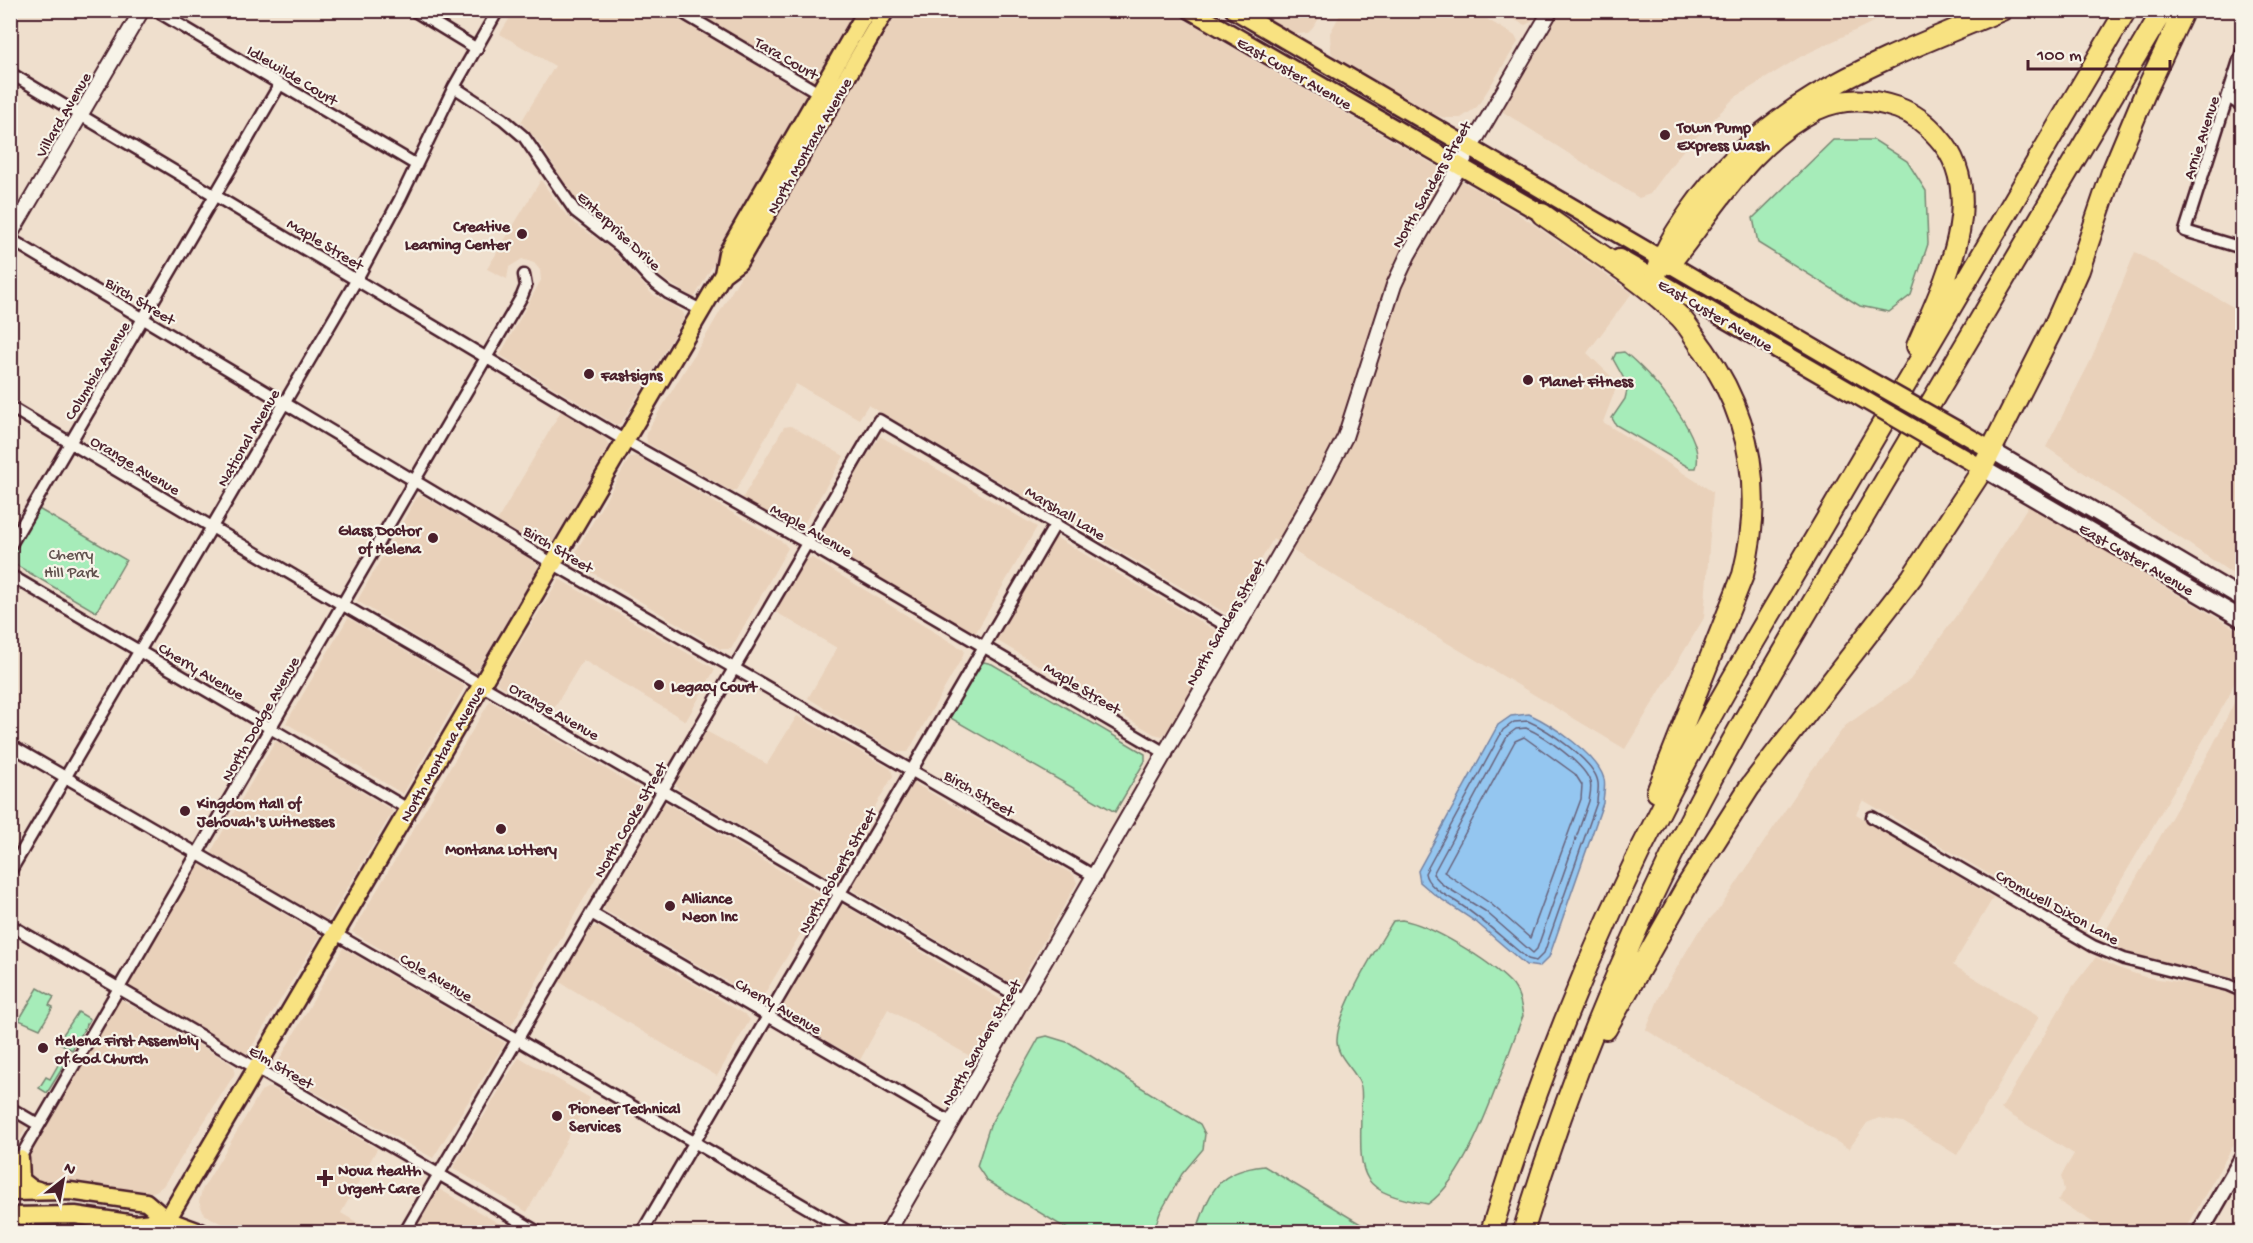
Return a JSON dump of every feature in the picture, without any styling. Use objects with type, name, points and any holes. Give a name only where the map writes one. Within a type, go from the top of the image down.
[{"type":"highway","points":[[1655,279],[1704,192],[1737,155],[1772,123],[1808,98],[1876,63],[2002,10]]},
{"type":"highway","points":[[1606,923],[1689,756],[2126,10]]},
{"type":"highway","points":[[1523,1233],[1571,1091],[1638,928],[1711,782],[2163,10]]},
{"type":"highway","points":[[1571,1091],[1688,884],[1724,826],[1779,747],[1912,577],[1982,468],[2054,326],[2079,270],[2112,172],[2184,10]]},
{"type":"highway","points":[[1664,262],[1734,177],[1789,128],[1815,111],[1839,101],[1863,99],[1906,110],[1926,123],[1944,143],[1959,173],[1959,230],[1936,301],[1859,464]]},
{"type":"highway","points":[[1491,1233],[1540,1084],[1743,575],[1752,540],[1752,475],[1745,434],[1730,392],[1681,318],[1636,281],[1542,214]]},
{"type":"main road","name":"North Montana Avenue","points":[[723,274],[727,253],[867,10]]},
{"type":"main road","name":"North Montana Avenue","points":[[164,1226],[701,310],[723,274],[739,261],[886,10]]},
{"type":"main road","name":"East Custer Avenue","points":[[1190,10],[2242,619]]},
{"type":"main road","name":"East Custer Avenue","points":[[1234,10],[2242,598]]},
{"type":"main road","points":[[20,1159],[21,1180],[31,1188],[38,1190]]},
{"type":"main road","points":[[2200,1233],[2242,1159]]},
{"type":"main road","points":[[10,1192],[38,1190],[101,1194],[146,1202],[164,1226]]},
{"type":"main road","points":[[10,1215],[75,1215],[200,1233]]},
{"type":"street","name":"Villard Avenue","points":[[10,235],[142,10]]},
{"type":"street","name":"Idlewilde Court","points":[[155,10],[415,164]]},
{"type":"street","points":[[413,10],[477,49]]},
{"type":"street","name":"National Avenue","points":[[10,872],[357,279],[400,199],[453,87],[498,10]]},
{"type":"street","name":"Tara Court","points":[[678,10],[819,93]]},
{"type":"street","name":"North Sanders Street","points":[[888,1233],[1167,754],[1346,437],[1394,285],[1408,255],[1551,10]]},
{"type":"street","name":"Arnie Avenue","points":[[2242,51],[2185,231],[2242,248]]},
{"type":"street","name":"Maple Street","points":[[10,74],[488,356],[624,440]]},
{"type":"street","name":"Columbia Avenue","points":[[10,546],[280,84]]},
{"type":"street","name":"Enterprise Drive","points":[[453,87],[503,119],[524,137],[575,211],[620,246],[650,279],[668,293],[701,310]]},
{"type":"street","points":[[2228,97],[2242,106]]},
{"type":"street","name":"Birch Street","points":[[10,239],[552,563],[1096,877]]},
{"type":"street","name":"North Dodge Avenue","points":[[10,1175],[488,356],[522,296],[526,286],[524,275]]},
{"type":"street","name":"Orange Avenue","points":[[10,407],[343,605],[1024,1000]]},
{"type":"street","name":"Marshall Lane","points":[[879,420],[1237,632]]},
{"type":"street","name":"North Cooke Street","points":[[405,1233],[879,420]]},
{"type":"street","name":"Maple Avenue","points":[[624,440],[807,543],[984,647]]},
{"type":"street","name":"North Roberts Street","points":[[642,1233],[1056,524]]},
{"type":"street","name":"Cherry Avenue","points":[[10,575],[408,809]]},
{"type":"street","name":"Maple Street","points":[[984,647],[1167,754]]},
{"type":"street","name":"Cole Avenue","points":[[10,745],[849,1233]]},
{"type":"street","name":"Cromwell Dixon Lane","points":[[1872,817],[2093,946],[2124,959],[2228,985],[2242,991]]},
{"type":"street","name":"Cherry Avenue","points":[[591,913],[952,1123]]},
{"type":"street","name":"Elm Street","points":[[10,925],[538,1233]]},
{"type":"street","points":[[10,1108],[39,1125]]},
{"type":"shaded area","points":[[1472,10],[1515,36],[1518,42],[1477,107],[1461,118],[1445,118],[1419,110],[1340,64],[1331,52],[1330,33],[1342,11]]},
{"type":"shaded area","points":[[514,11],[664,11],[811,97],[694,298],[665,280],[576,201],[540,144],[521,122],[555,66],[500,34]]},
{"type":"shaded area","points":[[692,11],[861,11],[818,83],[811,83]]},
{"type":"shaded area","points":[[900,11],[1170,11],[1517,213],[1632,293],[1587,353],[1618,383],[1603,422],[1713,492],[1704,618],[1625,749],[1273,539],[1229,615],[868,405],[859,419],[796,384],[736,490],[731,491],[647,443],[646,433],[707,334],[880,37]]},
{"type":"shaded area","points":[[1249,11],[1324,11],[1308,33],[1289,34]]},
{"type":"shaded area","points":[[1497,11],[1538,11],[1531,22],[1525,25]]},
{"type":"shaded area","points":[[1558,11],[1896,11],[1800,57],[1734,98],[1680,154],[1650,194],[1639,198],[1500,110]]},
{"type":"shaded area","points":[[541,180],[561,209],[576,224],[612,250],[651,293],[683,312],[685,317],[621,423],[616,425],[500,355],[541,280],[540,270],[534,263],[522,259],[509,267],[507,279],[487,269]]},
{"type":"shaded area","points":[[2135,252],[2242,312],[2242,580],[2046,447],[2091,360]]},
{"type":"shaded area","points":[[561,411],[605,438],[609,446],[552,544],[544,548],[497,521]]},
{"type":"shaded area","points":[[791,426],[844,456],[799,532],[742,499],[784,427]]},
{"type":"shaded area","points":[[880,436],[1037,527],[975,634],[814,539]]},
{"type":"shaded area","points":[[636,456],[784,543],[788,548],[731,649],[720,649],[571,560],[630,457]]},
{"type":"shaded area","points":[[421,495],[537,563],[538,569],[478,669],[473,672],[357,601],[417,497]]},
{"type":"shaded area","points":[[2028,506],[2099,544],[2149,578],[2236,629],[2242,636],[2242,663],[2229,696],[2094,927],[2088,930],[2082,929],[1863,800],[1856,814],[1993,898],[1953,965],[2039,1017],[1957,1155],[1903,1122],[1879,1118],[1867,1123],[1849,1149],[1646,1030],[1659,998],[1698,932],[1720,908],[1812,770],[1845,726],[1910,680],[1978,585]]},
{"type":"shaded area","points":[[1055,537],[1218,632],[1218,641],[1168,731],[1162,736],[1154,734],[996,640]]},
{"type":"shaded area","points":[[812,558],[964,650],[963,656],[908,752],[896,752],[808,698],[837,648],[774,611],[805,559]]},
{"type":"shaded area","points":[[559,579],[715,669],[686,721],[583,660],[551,713],[496,683]]},
{"type":"shaded area","points":[[348,618],[465,686],[403,794],[286,723]]},
{"type":"shaded area","points":[[2242,687],[2242,980],[2127,953],[2114,948],[2106,940],[2105,932],[2212,747]]},
{"type":"shaded area","points":[[490,701],[645,792],[511,1026],[352,932]]},
{"type":"shaded area","points":[[797,716],[891,769],[893,776],[833,877],[821,873],[678,789],[675,782],[704,730],[767,764]]},
{"type":"shaded area","points":[[275,742],[279,742],[393,811],[329,919],[324,919],[213,854],[212,850]]},
{"type":"shaded area","points":[[912,782],[1074,875],[1077,883],[1020,982],[1014,985],[853,890],[852,884]]},
{"type":"shaded area","points":[[665,802],[820,894],[821,900],[762,998],[752,996],[604,910],[605,903],[657,805]]},
{"type":"shaded area","points":[[199,864],[320,935],[249,1051],[245,1053],[128,985]]},
{"type":"shaded area","points":[[842,904],[1003,1001],[1004,1008],[975,1059],[888,1009],[860,1060],[782,1015],[782,1003]]},
{"type":"shaded area","points":[[597,926],[746,1015],[750,1020],[717,1076],[558,981],[591,928]]},
{"type":"shaded area","points":[[343,948],[505,1043],[433,1158],[274,1069]]},
{"type":"shaded area","points":[[2096,957],[2115,967],[2145,977],[2205,986],[2242,998],[2242,1130],[2184,1232],[2109,1232],[2058,1201],[2064,1190],[2061,1176],[2074,1154],[2001,1109],[2073,986]]},
{"type":"shaded area","points":[[120,999],[230,1063],[235,1068],[234,1075],[163,1186],[156,1191],[146,1194],[78,1184],[31,1183],[23,1179],[27,1158]]},
{"type":"shaded area","points":[[519,1057],[590,1098],[527,1212],[453,1168]]},
{"type":"shaded area","points":[[272,1088],[377,1149],[341,1213],[373,1232],[236,1232],[204,1214],[199,1202],[202,1190],[261,1091]]},
{"type":"shaded area","points":[[11,1116],[26,1126],[11,1157]]},
{"type":"shaded area","points":[[439,1189],[514,1232],[413,1232]]},
{"type":"shaded area","points":[[51,1220],[125,1229],[127,1232],[11,1232],[11,1224]]},
{"type":"green space","points":[[1833,140],[1874,140],[1907,161],[1926,191],[1928,244],[1911,295],[1889,312],[1860,306],[1758,243],[1753,218]]},
{"type":"green space","points":[[1624,352],[1660,388],[1684,422],[1693,439],[1697,455],[1696,468],[1690,468],[1616,425],[1612,418],[1625,399],[1628,386],[1613,359],[1616,353]]},
{"type":"green space","name":"Cherry Hill Park","points":[[37,508],[126,560],[96,612],[11,562],[11,554]]},
{"type":"green space","points":[[984,662],[992,664],[1145,754],[1145,761],[1115,812],[949,717],[979,665]]},
{"type":"green space","points":[[1402,920],[1444,936],[1500,973],[1516,989],[1523,1016],[1472,1145],[1444,1189],[1428,1204],[1387,1194],[1367,1177],[1361,1151],[1361,1087],[1358,1078],[1337,1046],[1339,1027],[1359,979],[1393,921]]},
{"type":"green space","points":[[38,988],[54,997],[49,1005],[53,1007],[40,1029],[19,1020]]},
{"type":"green space","points":[[78,1012],[90,1019],[72,1050],[58,1042]]},
{"type":"green space","points":[[1047,1036],[1070,1043],[1200,1124],[1205,1134],[1203,1149],[1182,1174],[1160,1213],[1153,1232],[1072,1232],[987,1181],[977,1166],[990,1125],[1039,1038]]},
{"type":"green space","points":[[57,1053],[68,1059],[47,1093],[39,1088],[46,1077],[50,1079],[62,1058]]},
{"type":"green space","points":[[1264,1166],[1374,1232],[1196,1232],[1211,1194],[1225,1178],[1248,1169]]},
{"type":"water","points":[[1529,714],[1561,733],[1593,760],[1600,770],[1605,785],[1603,803],[1549,957],[1539,967],[1526,965],[1476,922],[1435,895],[1420,882],[1418,871],[1498,725],[1511,716]]},
{"type":"place","name":"Town Pump Express Wash","points":[[1665,135]]},
{"type":"place","name":"Creative Learning Center","points":[[522,234]]},
{"type":"place","name":"Fastsigns","points":[[589,374]]},
{"type":"place","name":"Planet Fitness","points":[[1528,380]]},
{"type":"place","name":"Glass Doctor of Helena","points":[[433,538]]},
{"type":"place","name":"Legacy Court","points":[[659,685]]},
{"type":"place","name":"Kingdom Hall of Jehovah's Witnesses","points":[[185,811]]},
{"type":"place","name":"Montana Lottery","points":[[501,829]]},
{"type":"place","name":"Alliance Neon Inc","points":[[670,906]]},
{"type":"place","name":"Helena First Assembly of God Church","points":[[43,1048]]},
{"type":"place","name":"Pioneer Technical Services","points":[[557,1116]]},
{"type":"place","name":"Nova Health Urgent Care","points":[[325,1178]]}]
